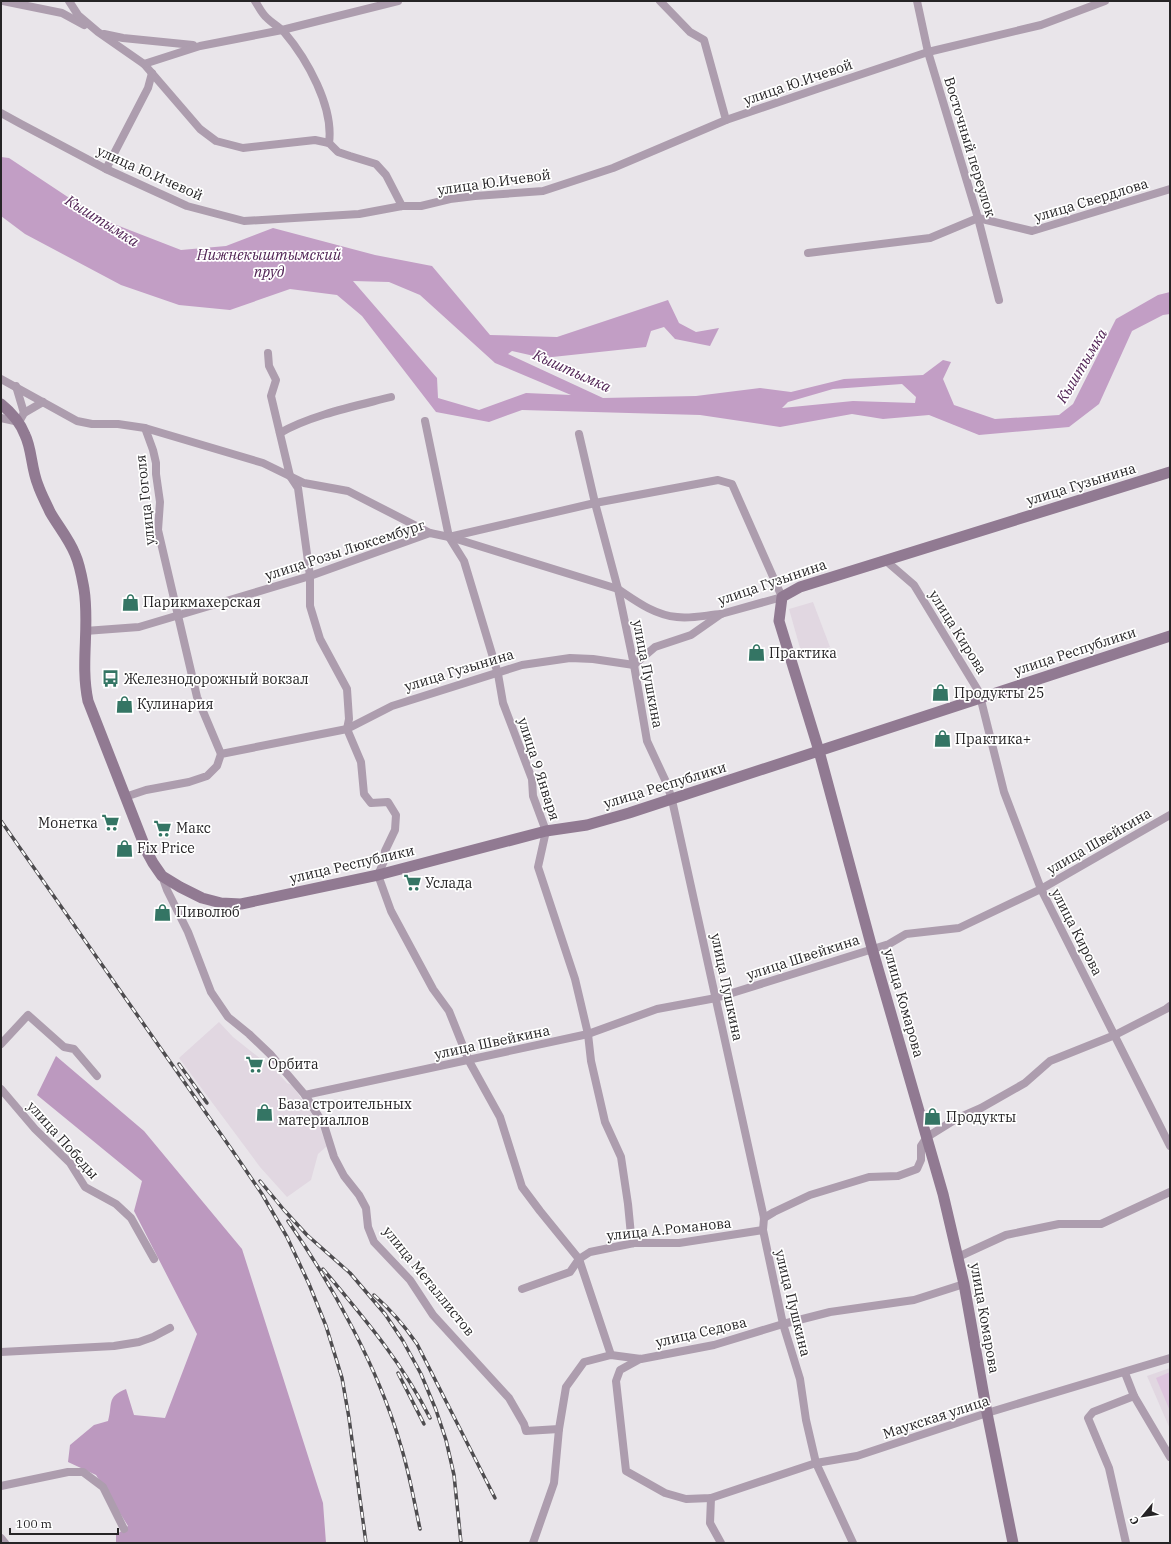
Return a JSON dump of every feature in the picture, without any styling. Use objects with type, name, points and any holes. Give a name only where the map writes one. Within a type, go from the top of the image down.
[{"type":"main road","name":"улица Металлистов","points":[[1,404],[21,417],[33,472],[38,485],[50,512],[76,558],[84,590],[84,664],[88,701],[147,852],[162,876]]},
{"type":"main road","name":"улица Гузынина","points":[[782,598],[800,587],[1170,472]]},
{"type":"main road","name":"улица Комарова","points":[[782,598],[779,621],[819,751],[872,948],[927,1137],[958,1257],[1013,1543]]},
{"type":"main road","name":"улица Республики","points":[[162,876],[202,898],[221,903],[241,904],[378,875],[546,831],[587,825],[672,800],[1170,636]]},
{"type":"street","points":[[5,1],[62,13],[98,32],[124,38],[200,46]]},
{"type":"street","points":[[68,1],[78,15],[98,32],[144,64],[200,129],[216,141],[243,148],[315,140],[328,143],[338,152],[376,164],[386,175],[402,206]]},
{"type":"street","points":[[255,1],[266,17],[282,30],[298,50],[326,106],[330,133],[328,143]]},
{"type":"street","points":[[144,64],[200,46],[282,30],[398,1]]},
{"type":"street","points":[[660,1],[690,32],[704,40],[726,120]]},
{"type":"street","name":"Восточный переулок","points":[[917,1],[928,52],[978,218],[999,300]]},
{"type":"street","name":"улица Ю.Ичевой","points":[[1,113],[106,169],[187,206],[244,221],[359,214],[402,206],[421,206],[450,199],[491,194],[543,191],[613,168],[726,120],[928,52],[1042,25],[1105,1]]},
{"type":"street","points":[[106,169],[148,88],[152,73]]},
{"type":"street","name":"улица Свердлова","points":[[978,218],[1032,231],[1170,189]]},
{"type":"street","points":[[808,253],[930,238],[978,218]]},
{"type":"street","points":[[268,353],[269,366],[276,380],[271,396],[290,476],[298,488],[310,576],[310,606],[320,639],[347,689],[349,719],[347,728],[361,762],[364,794],[371,803],[388,802],[396,815],[395,830],[385,851],[384,861],[378,875],[391,911],[433,989],[449,1011],[468,1061],[500,1117],[522,1187],[540,1212],[579,1259],[611,1355]]},
{"type":"street","points":[[1,379],[77,420],[92,424],[118,424],[145,428],[263,463],[304,483],[348,492],[430,533]]},
{"type":"street","points":[[16,386],[21,417]]},
{"type":"street","points":[[280,433],[289,428],[335,412],[391,397]]},
{"type":"street","points":[[1,418],[21,417],[43,402]]},
{"type":"street","name":"улица 9 Января","points":[[425,421],[449,537],[464,561],[498,674],[503,703],[532,779],[533,796],[546,831],[538,867],[575,979],[588,1034],[591,1061],[605,1122],[621,1157],[631,1235],[634,1243]]},
{"type":"street","name":"улица Гоголя","points":[[145,428],[154,450],[156,463],[160,502],[158,530],[197,697],[221,754]]},
{"type":"street","name":"улица Пушкина","points":[[580,434],[595,503],[618,589],[634,665],[647,741],[667,784],[672,800],[764,1218],[763,1230],[782,1324],[800,1379],[806,1420],[816,1463],[853,1543]]},
{"type":"street","name":"улица Розы Люксембург","points":[[85,631],[139,627],[310,576],[430,533],[449,537],[595,503],[718,480],[732,484],[782,598]]},
{"type":"street","points":[[449,537],[618,589],[640,604],[661,614],[678,617],[721,614]]},
{"type":"street","name":"улица Кирова","points":[[885,560],[914,585],[979,692],[1004,792],[1041,889],[1170,1146]]},
{"type":"street","name":"улица Гузынина","points":[[221,754],[347,728],[392,706],[498,674],[522,665],[570,658],[592,659],[634,665],[655,647],[691,635],[721,614],[782,598]]},
{"type":"street","points":[[125,797],[146,790],[189,782],[207,776],[217,766],[221,754]]},
{"type":"street","name":"улица Швейкина","points":[[305,1096],[588,1034],[657,1009],[716,998],[872,948],[889,944],[906,934],[959,928],[1041,889],[1170,815]]},
{"type":"street","name":"улица Металлистов","points":[[162,876],[167,890],[188,932],[211,992],[228,1018],[249,1034],[271,1055],[305,1096],[324,1125],[334,1157],[344,1176],[359,1195],[366,1208],[368,1227],[374,1242],[410,1280],[433,1315],[509,1398],[524,1424],[526,1431],[559,1429]]},
{"type":"street","points":[[764,1218],[810,1195],[869,1177],[898,1176],[917,1169],[922,1160],[921,1146],[927,1137],[956,1119],[1026,1083],[1050,1061],[1115,1035],[1170,1006]]},
{"type":"street","points":[[1,1044],[28,1015],[64,1047],[74,1049],[97,1076]]},
{"type":"street","name":"улица Победы","points":[[1,1089],[35,1129],[70,1164],[85,1187],[116,1204],[131,1218],[154,1258]]},
{"type":"street","points":[[958,1257],[1006,1236],[1059,1224],[1101,1224],[1170,1192]]},
{"type":"street","name":"улица А.Романова","points":[[579,1259],[590,1252],[634,1243],[679,1243],[763,1230]]},
{"type":"street","points":[[522,1289],[570,1272],[579,1259]]},
{"type":"street","name":"улица Седова","points":[[533,1543],[554,1483],[559,1429],[566,1387],[584,1362],[611,1355],[641,1359],[714,1345],[782,1324],[830,1312],[914,1300],[964,1284]]},
{"type":"street","points":[[1,1352],[114,1346],[153,1337],[170,1328]]},
{"type":"street","name":"Маукская улица","points":[[641,1359],[620,1370],[616,1381],[626,1472],[665,1493],[686,1499],[711,1498],[816,1463],[857,1456],[987,1413],[1125,1373],[1170,1358]]},
{"type":"street","points":[[1125,1373],[1134,1396],[1170,1457]]},
{"type":"street","points":[[1126,1543],[1109,1468],[1088,1418],[1092,1412],[1134,1396]]},
{"type":"street","points":[[1,1486],[68,1472],[83,1472],[103,1487],[124,1529]]},
{"type":"street","points":[[711,1498],[710,1524],[721,1543]]},
{"type":"street","points":[[1,1538],[5,1543]]},
{"type":"shaded area","points":[[813,602],[830,647],[802,655],[789,609]]},
{"type":"shaded area","name":"База cтроительных материаллов","points":[[219,1022],[233,1037],[276,1071],[287,1083],[292,1085],[318,1123],[327,1146],[318,1154],[311,1180],[287,1197],[260,1167],[179,1058]]},
{"type":"shaded area","points":[[56,1056],[144,1131],[242,1249],[323,1503],[326,1543],[116,1543],[116,1535],[128,1526],[96,1475],[68,1462],[70,1445],[94,1425],[108,1421],[113,1398],[115,1395],[126,1389],[134,1415],[165,1418],[197,1334],[134,1211],[142,1181],[37,1095]]},
{"type":"shaded area","points":[[1170,1368],[1170,1429],[1147,1376]]},
{"type":"shaded area","points":[[1170,1372],[1170,1411],[1156,1378]]},
{"type":"water","name":"Нижнекыштымский пруд","points":[[1,157],[9,158],[101,219],[181,250],[226,246],[273,228],[375,255],[432,266],[490,335],[557,337],[668,300],[679,323],[696,332],[719,328],[710,346],[675,339],[664,327],[651,331],[646,347],[543,358],[512,351],[508,354],[603,398],[696,396],[760,388],[791,392],[844,379],[923,375],[943,360],[951,362],[943,379],[954,405],[995,419],[1059,415],[1073,404],[1116,319],[1158,295],[1170,292],[1170,314],[1163,315],[1132,331],[1099,404],[1069,427],[979,435],[929,415],[883,419],[852,414],[780,427],[700,415],[522,410],[489,422],[436,412],[362,316],[337,295],[290,289],[230,310],[179,305],[121,285],[25,234],[1,216]],"holes":[[[353,281],[389,282],[420,295],[495,363],[571,395],[526,393],[479,410],[438,398],[437,378]],[[902,384],[916,397],[915,403],[853,401],[782,408],[788,402],[833,389]]]},
{"type":"railway","points":[[1,821],[232,1150],[262,1194],[287,1237],[309,1284],[326,1326],[342,1378],[366,1543]]},
{"type":"railway","points":[[179,1064],[207,1103]]},
{"type":"railway","points":[[260,1181],[307,1235],[350,1273],[385,1314],[403,1341],[421,1374],[436,1410],[446,1440],[454,1475],[461,1543]]},
{"type":"railway","points":[[288,1221],[305,1246],[353,1328],[380,1386],[403,1454],[420,1529]]},
{"type":"railway","points":[[323,1269],[381,1340],[419,1397],[430,1418]]},
{"type":"railway","points":[[374,1295],[397,1318],[417,1344],[495,1498]]},
{"type":"railway","points":[[398,1373],[424,1424]]},
{"type":"place","name":"Парикмахерская","points":[[130,602]]},
{"type":"place","name":"Практика","points":[[756,653]]},
{"type":"place","name":"Железнодорожный вокзал","points":[[111,679]]},
{"type":"place","name":"Продукты 25","points":[[941,693]]},
{"type":"place","name":"Кулинария","points":[[124,704]]},
{"type":"place","name":"Практика+","points":[[942,739]]},
{"type":"place","name":"Монетка","points":[[111,823]]},
{"type":"place","name":"Макс","points":[[163,828]]},
{"type":"place","name":"Fix Price","points":[[124,848]]},
{"type":"place","name":"Услада","points":[[412,883]]},
{"type":"place","name":"Пиволюб","points":[[163,912]]},
{"type":"place","name":"Орбита","points":[[255,1064]]},
{"type":"place","name":"База cтроительных материаллов","points":[[265,1112]]},
{"type":"place","name":"Продукты","points":[[933,1117]]},
{"type":"water label","name":"Кыштымка","points":[[102,221]]},
{"type":"water label","name":"Кыштымка","points":[[1082,366]]},
{"type":"water label","name":"Кыштымка","points":[[572,371]]}]
